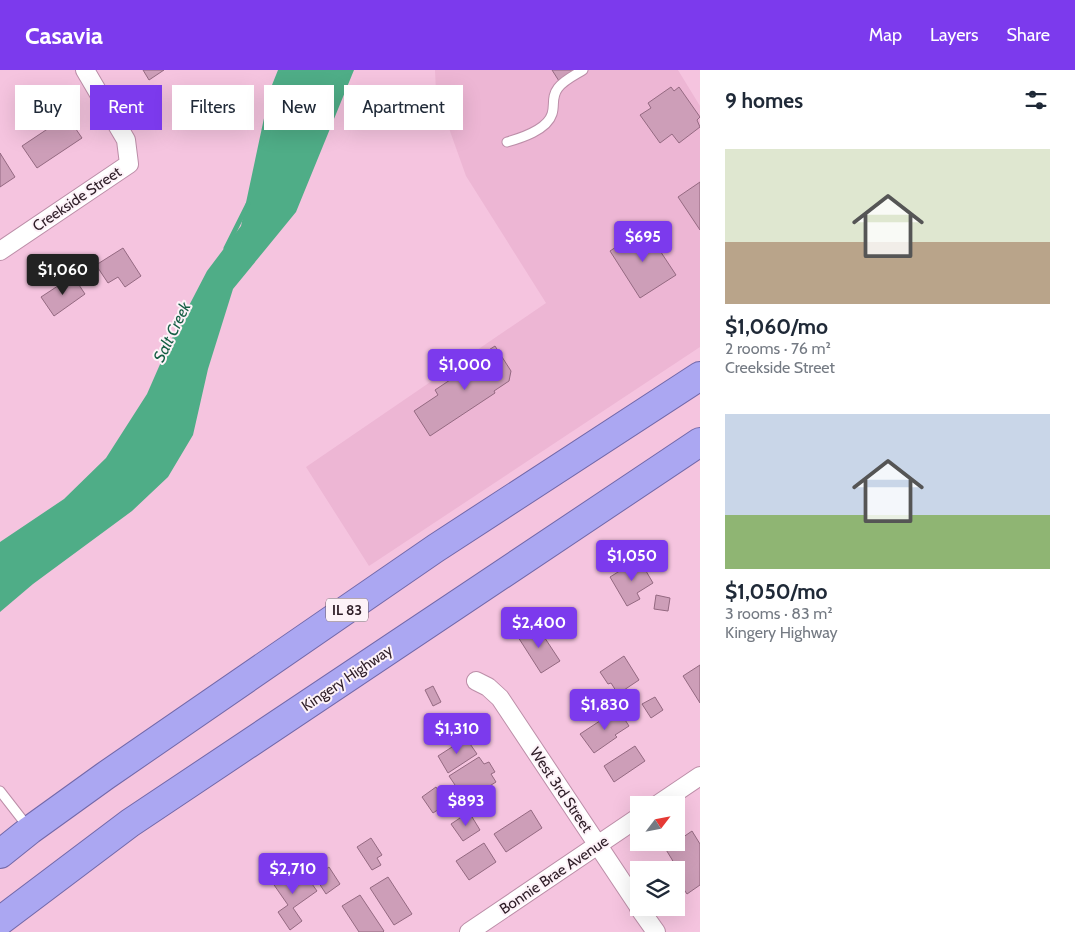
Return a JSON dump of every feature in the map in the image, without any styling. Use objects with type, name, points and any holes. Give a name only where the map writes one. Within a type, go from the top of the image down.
[{"type":"highway","name":"IL 83","points":[[0,854],[105,776],[460,532],[700,376]]},
{"type":"highway","name":"Kingery Highway","points":[[0,921],[130,823],[700,442]]},
{"type":"street","name":"Creekside Street","points":[[0,251],[129,164],[126,140],[85,70]]},
{"type":"street","name":"West 3rd Street","points":[[476,681],[488,687],[500,698],[630,894]]},
{"type":"street","points":[[670,796],[700,776]]},
{"type":"street","name":"Bonnie Brae Avenue","points":[[469,932],[630,823]]},
{"type":"street","name":"West 3rd Street","points":[[645,916],[656,932]]},
{"type":"lane","points":[[507,142],[524,137],[545,124],[552,114],[553,99],[558,88],[583,70]]},
{"type":"lane","points":[[0,791],[30,830]]},
{"type":"shaded area","points":[[278,70],[354,70],[348,85],[344,85],[344,94],[334,119],[334,85],[272,85]]},
{"type":"shaded area","points":[[435,70],[678,70],[700,106],[700,347],[369,566],[306,467],[546,303],[466,176],[450,130],[463,130],[463,85],[436,85]]},
{"type":"shaded area","points":[[264,118],[264,130],[329,130],[296,212],[233,289],[208,369],[193,435],[168,477],[132,511],[33,584],[0,612],[0,542],[64,499],[106,458],[147,394],[168,346],[207,271],[241,226]]},
{"type":"building","points":[[143,70],[164,70],[149,80]]},
{"type":"building","points":[[552,70],[575,70],[559,81]]},
{"type":"building","points":[[671,87],[674,91],[679,87],[700,117],[697,120],[700,127],[679,143],[672,134],[660,143],[640,115],[651,108],[648,103]]},
{"type":"building","points":[[46,130],[77,130],[82,138],[37,168],[22,146]]},
{"type":"building","points":[[0,153],[15,177],[0,187]]},
{"type":"building","points":[[700,182],[700,230],[678,197]]},
{"type":"building","points":[[645,228],[676,275],[640,298],[610,251]]},
{"type":"building","points":[[123,248],[141,276],[125,287],[118,277],[108,283],[96,265]]},
{"type":"building","points":[[73,276],[85,294],[54,316],[41,297]]},
{"type":"building","points":[[495,346],[511,371],[509,381],[494,391],[495,393],[430,436],[414,411],[438,395],[435,390],[465,370],[462,367]]},
{"type":"building","points":[[639,559],[653,583],[637,593],[640,599],[627,606],[610,577]]},
{"type":"building","points":[[656,595],[670,598],[668,611],[654,609]]},
{"type":"building","points":[[537,626],[560,661],[541,673],[518,637]]},
{"type":"building","points":[[624,656],[639,680],[618,694],[611,683],[608,684],[600,672]]},
{"type":"building","points":[[700,665],[700,703],[683,676]]},
{"type":"building","points":[[433,686],[441,702],[433,706],[425,690]]},
{"type":"building","points":[[655,697],[663,710],[651,718],[642,704]]},
{"type":"building","points":[[618,709],[629,726],[594,753],[580,734]]},
{"type":"building","points":[[466,738],[477,754],[448,773],[438,756]]},
{"type":"building","points":[[635,746],[645,761],[614,782],[604,766]]},
{"type":"building","points":[[479,757],[484,764],[489,762],[495,772],[491,774],[496,782],[475,795],[471,788],[461,794],[449,776]]},
{"type":"building","points":[[436,787],[447,804],[433,813],[422,797]]},
{"type":"building","points":[[531,810],[542,828],[506,852],[494,834]]},
{"type":"building","points":[[469,812],[480,830],[463,841],[451,824]]},
{"type":"building","points":[[692,831],[700,844],[700,885],[687,894],[685,891],[685,861],[673,861],[667,851],[685,851],[685,836]]},
{"type":"building","points":[[371,838],[382,855],[377,858],[381,865],[372,870],[357,847]]},
{"type":"building","points":[[484,843],[496,862],[469,880],[456,861]]},
{"type":"building","points":[[329,867],[340,884],[326,894],[315,877]]},
{"type":"building","points":[[291,869],[298,879],[305,874],[317,891],[293,908],[302,921],[290,930],[278,912],[288,905],[272,882]]},
{"type":"building","points":[[388,877],[412,914],[394,925],[370,888]]},
{"type":"building","points":[[360,895],[383,932],[359,932],[342,906]]},
{"type":"waterway","name":"Salt Creek","points":[[226,248],[248,204]]}]
